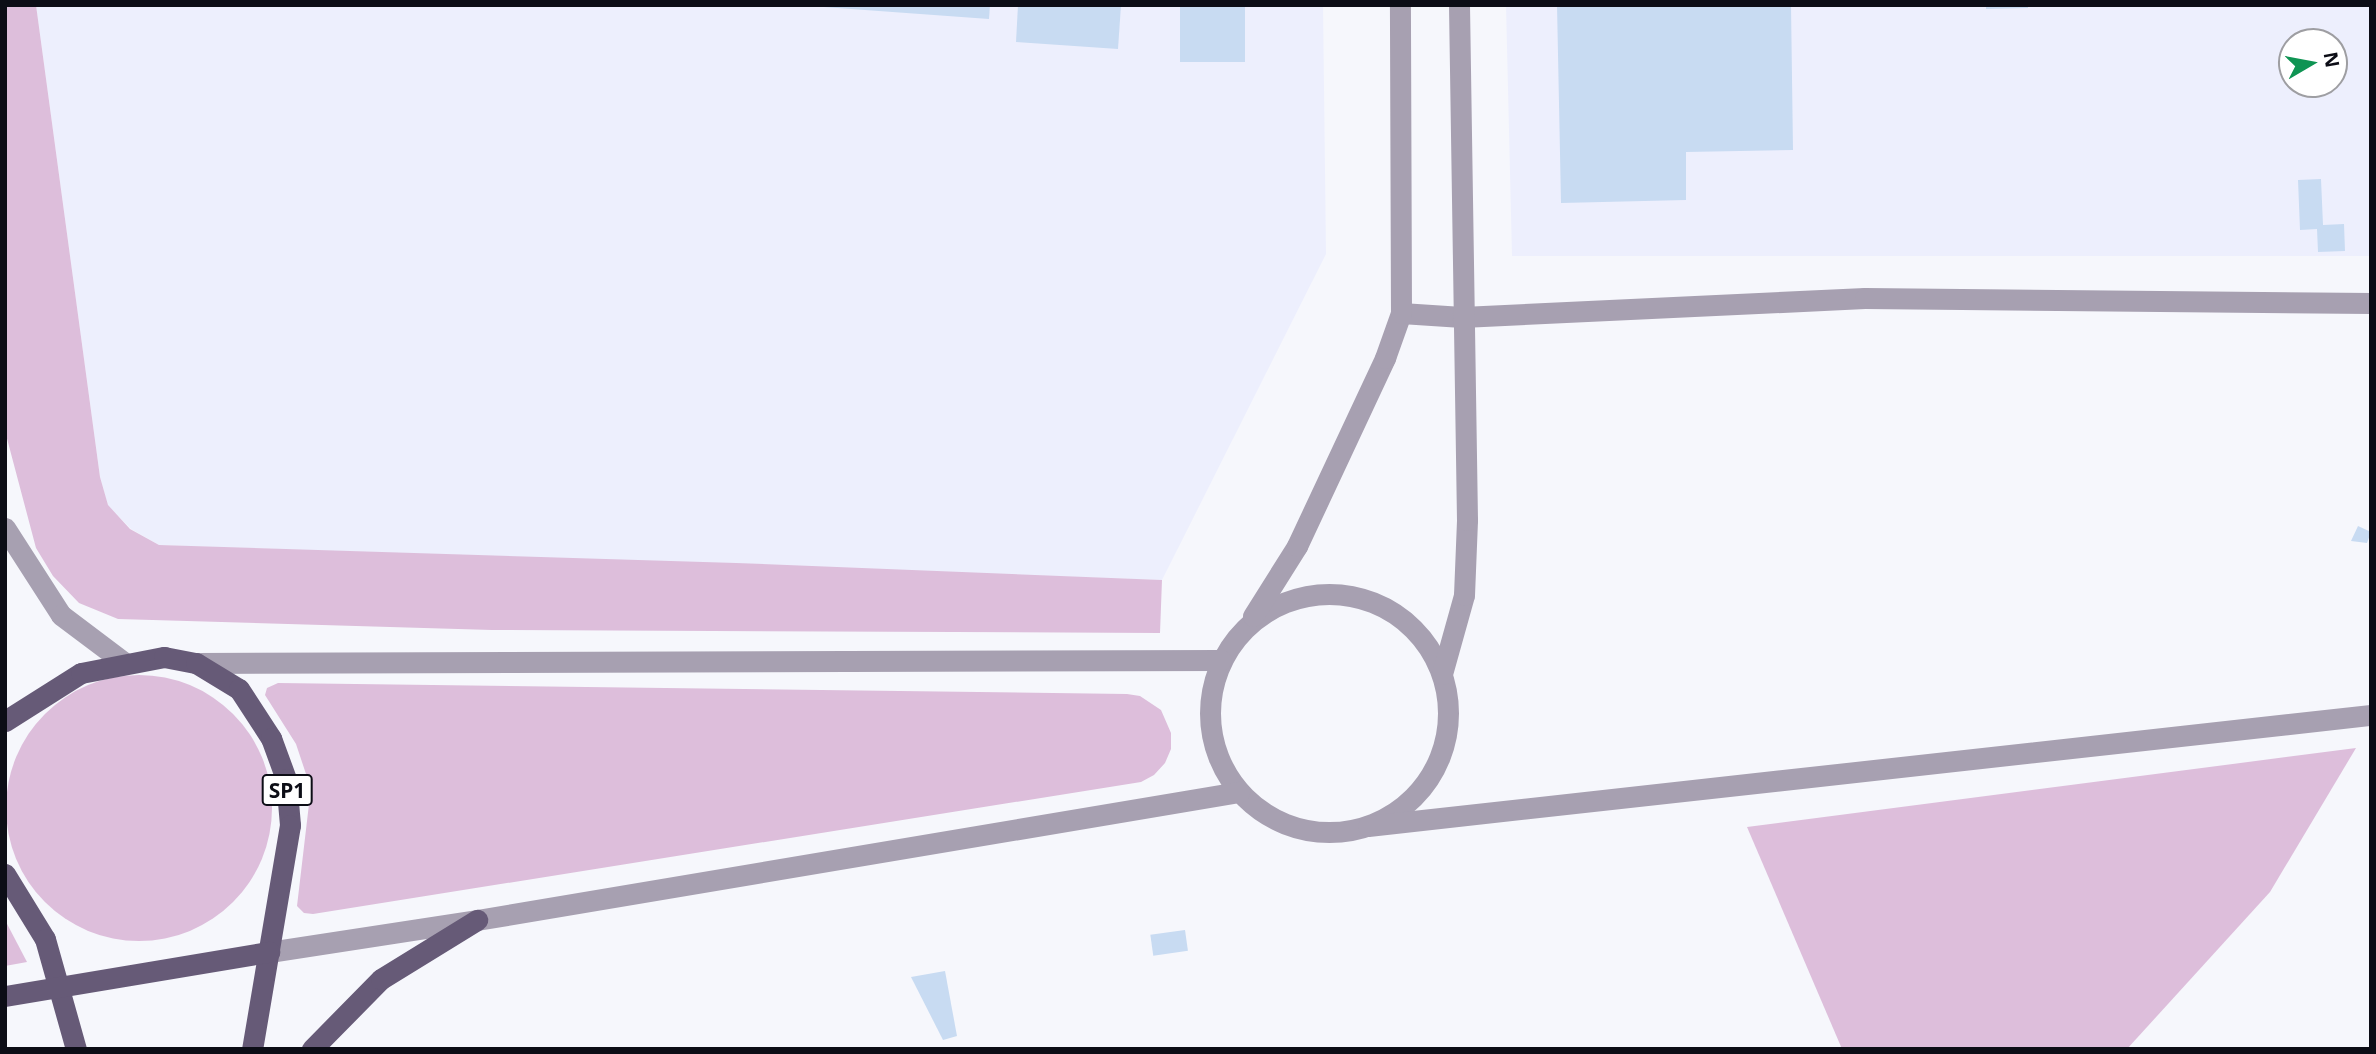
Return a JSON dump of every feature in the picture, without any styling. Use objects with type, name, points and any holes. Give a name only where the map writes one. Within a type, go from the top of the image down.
[{"type":"main road","name":"SP1","points":[[5,721],[81,673],[164,657],[196,663],[239,689],[271,737],[286,779],[290,825],[268,952]]},
{"type":"main road","points":[[5,874],[45,939],[76,1049]]},
{"type":"main road","points":[[312,1049],[381,979],[477,920]]},
{"type":"main road","points":[[5,996],[268,952],[252,1049]]},
{"type":"street","points":[[1400,5],[1401,313],[1385,358],[1297,546],[1249,622],[1221,660],[1210,694],[1210,729],[1220,763],[1239,792],[1266,815],[1298,829],[1333,833],[1368,826],[2371,715]]},
{"type":"street","points":[[1442,674],[1464,595],[1466,520],[1459,5]]},
{"type":"street","points":[[1401,313],[1462,317],[1865,298],[2371,303]]},
{"type":"street","points":[[5,528],[61,615],[125,663]]},
{"type":"street","points":[[1249,622],[1282,601],[1320,593],[1359,596],[1395,612],[1423,639],[1442,674],[1449,710],[1443,748],[1427,782],[1401,809],[1368,826]]},
{"type":"street","points":[[196,663],[1221,660]]},
{"type":"street","points":[[268,952],[477,920],[1239,792]]},
{"type":"shaded area","points":[[5,5],[36,5],[100,477],[108,505],[130,529],[159,545],[736,563],[1162,580],[1160,633],[492,630],[118,619],[79,603],[53,576],[36,548],[5,431]]},
{"type":"shaded area","points":[[36,5],[1323,5],[1326,254],[1162,580],[159,545],[131,529],[108,506],[100,477]]},
{"type":"shaded area","points":[[1506,5],[2371,5],[2371,256],[1512,256]]},
{"type":"shaded area","points":[[139,675],[165,678],[190,686],[213,698],[233,714],[249,734],[261,757],[269,782],[272,808],[269,834],[261,859],[249,882],[233,902],[213,918],[190,930],[165,938],[139,941],[113,938],[88,930],[65,918],[45,902],[29,882],[17,859],[9,834],[6,808],[9,782],[17,757],[29,734],[45,714],[65,698],[88,686],[113,678]]},
{"type":"shaded area","points":[[278,683],[1127,694],[1140,696],[1161,710],[1171,733],[1171,749],[1165,763],[1154,775],[1141,782],[313,914],[304,913],[297,906],[309,804],[307,777],[296,744],[265,695],[267,688]]},
{"type":"shaded area","points":[[2356,748],[2270,892],[2127,1049],[1842,1049],[1747,827]]},
{"type":"shaded area","points":[[5,920],[27,962],[5,966]]},
{"type":"building","points":[[796,5],[990,5],[989,19]]},
{"type":"building","points":[[1018,5],[1121,5],[1118,49],[1016,42]]},
{"type":"building","points":[[1180,5],[1245,5],[1245,62],[1180,62]]},
{"type":"building","points":[[1557,5],[1791,5],[1793,150],[1686,152],[1686,200],[1561,203]]},
{"type":"building","points":[[1986,5],[2028,5],[2028,8],[1986,9]]},
{"type":"building","points":[[2321,179],[2323,225],[2344,224],[2345,251],[2318,252],[2317,229],[2300,230],[2298,180]]},
{"type":"building","points":[[2358,526],[2371,532],[2367,543],[2351,541]]},
{"type":"building","points":[[1185,930],[1188,951],[1153,956],[1150,935]]},
{"type":"building","points":[[945,971],[957,1036],[943,1040],[911,977]]}]
